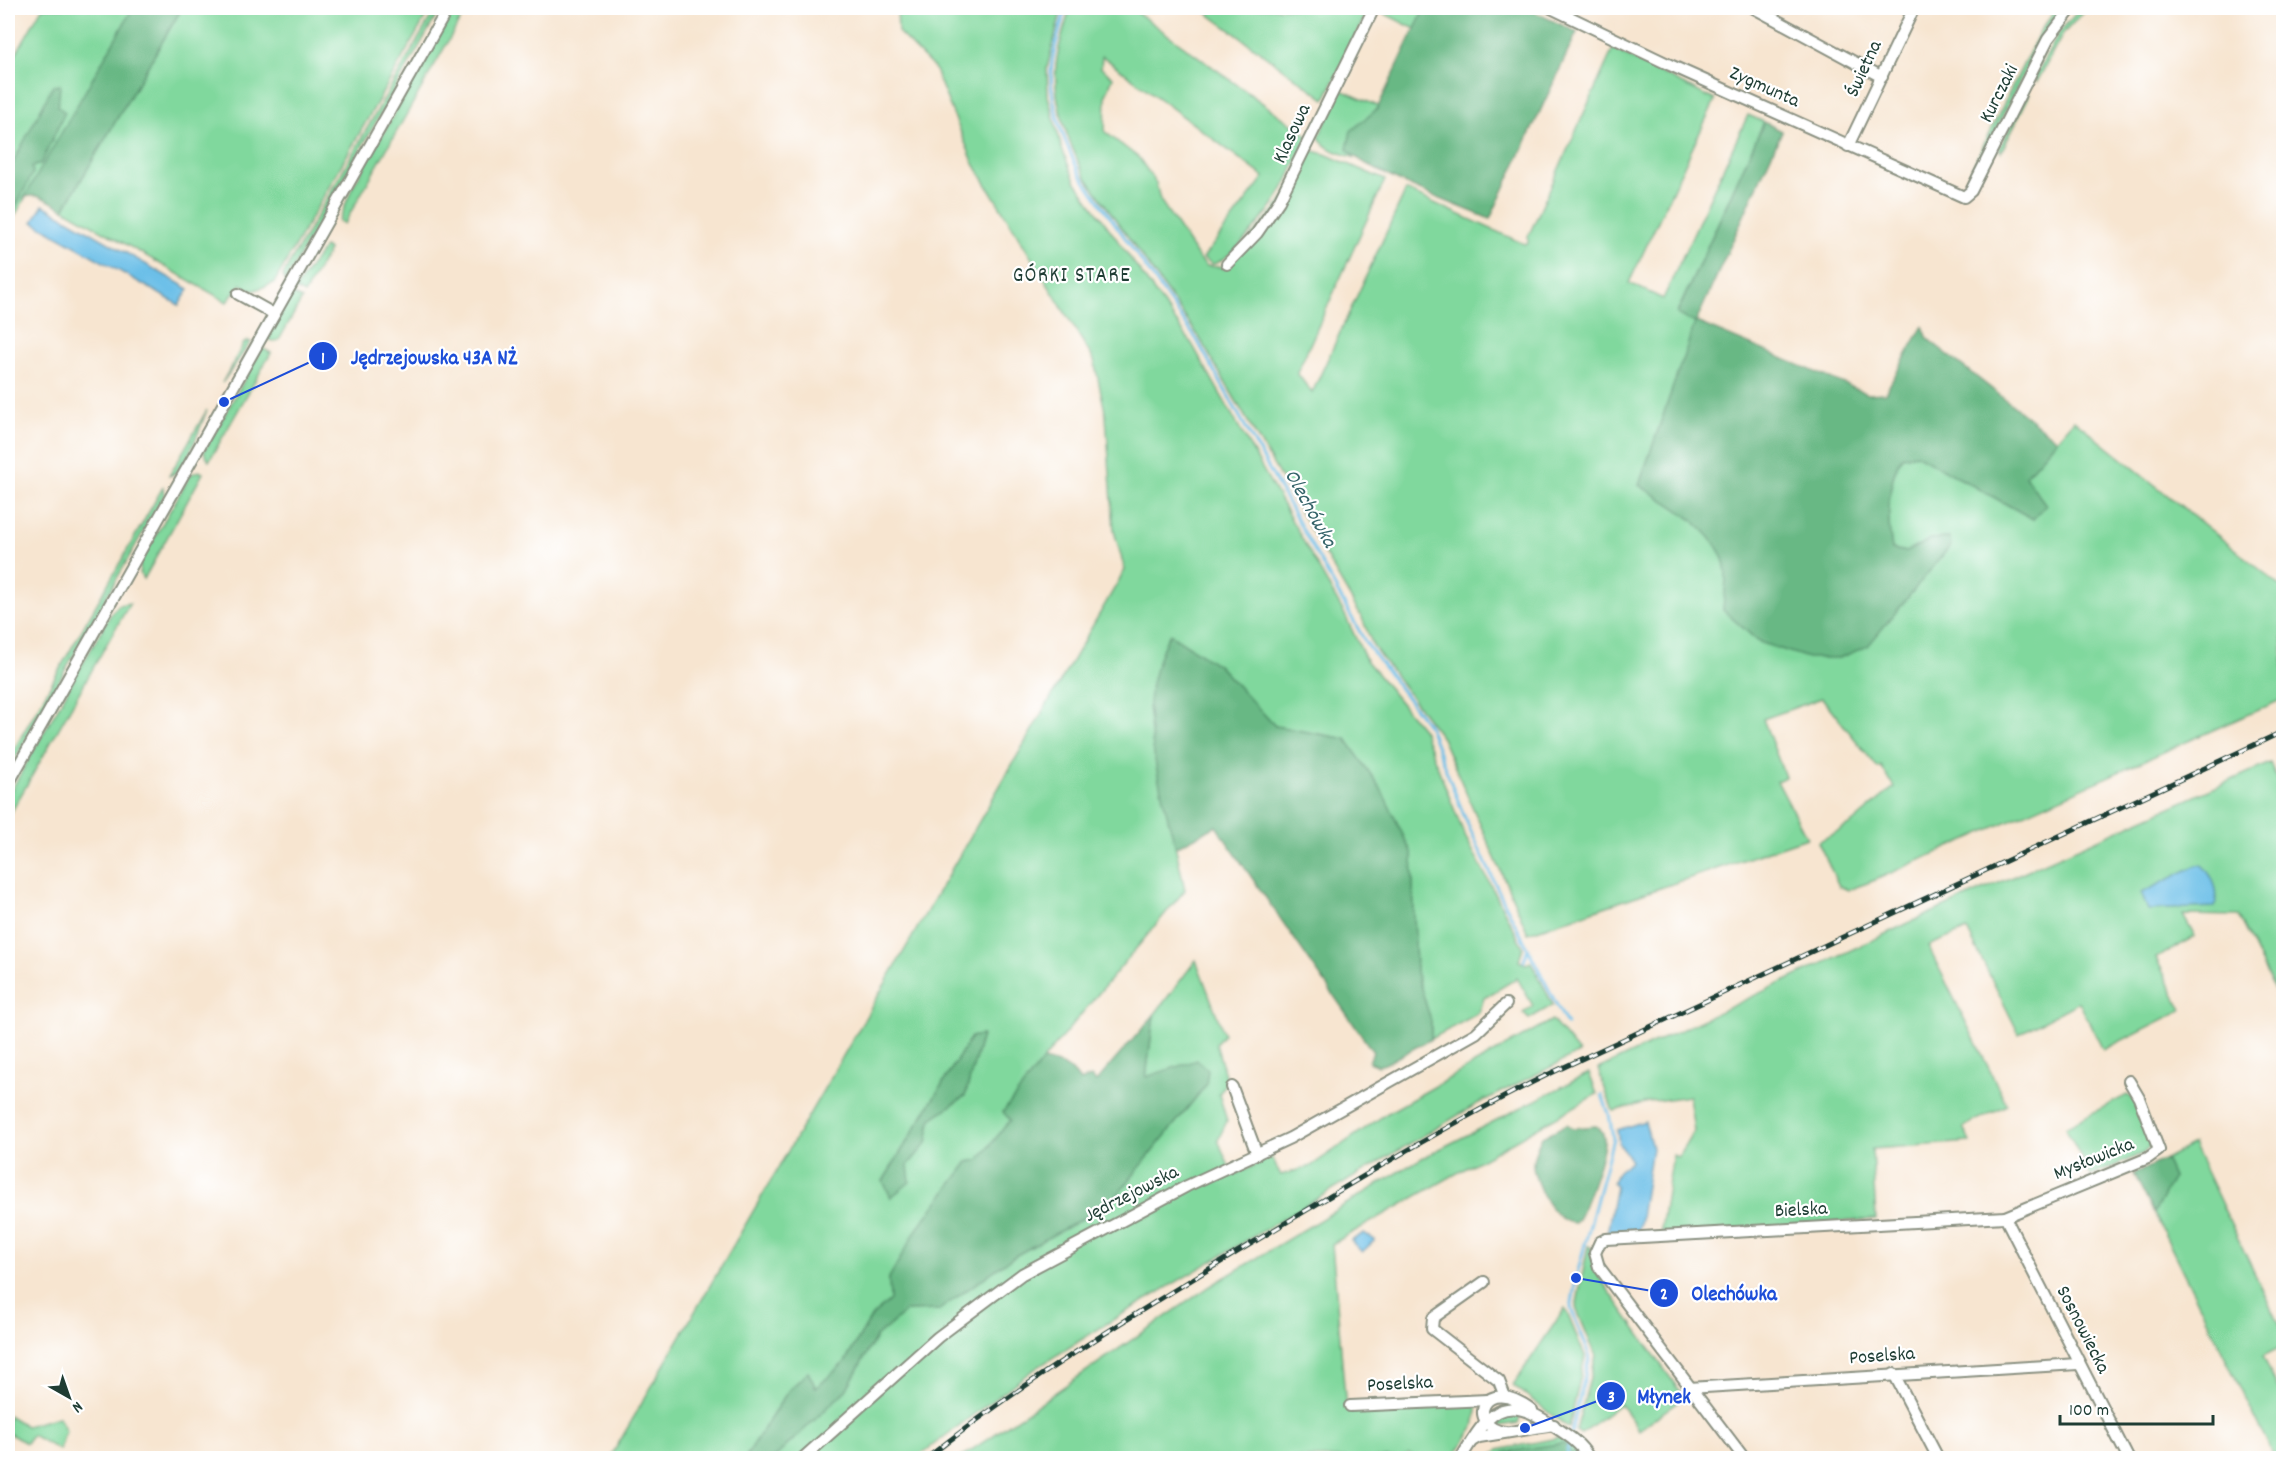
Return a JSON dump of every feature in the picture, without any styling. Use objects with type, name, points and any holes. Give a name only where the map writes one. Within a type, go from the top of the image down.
[{"type":"street","points":[[8,784],[448,8]]},
{"type":"street","name":"Klasowa","points":[[1227,264],[1257,233],[1279,201],[1374,8]]},
{"type":"street","name":"Zygmunta","points":[[1551,8],[1848,146],[1964,197]]},
{"type":"street","points":[[1754,8],[1882,77]]},
{"type":"street","name":"Świetna","points":[[1848,146],[1914,8]]},
{"type":"street","name":"Kurczaki","points":[[1964,197],[1971,192],[2048,39],[2072,8]]},
{"type":"street","points":[[238,294],[274,314]]},
{"type":"street","name":"Jędrzejowska","points":[[803,1458],[938,1337],[1022,1274],[1178,1191],[1257,1154],[1476,1033],[1506,1004]]},
{"type":"street","name":"Mysłowicka","points":[[2005,1217],[2148,1158],[2159,1150],[2139,1098],[2129,1081]]},
{"type":"street","points":[[1232,1087],[1257,1154]]},
{"type":"street","name":"Bielska","points":[[1689,1388],[1599,1267],[1595,1253],[1600,1242],[1606,1239],[2005,1217]]},
{"type":"street","name":"Sosnowiecka","points":[[2005,1217],[2078,1364],[2128,1458]]},
{"type":"street","points":[[1484,1282],[1433,1318],[1432,1329],[1499,1381],[1504,1394],[1579,1443],[1589,1458]]},
{"type":"street","name":"Poselska","points":[[1689,1388],[2078,1364]]},
{"type":"street","points":[[1894,1374],[1938,1458]]},
{"type":"street","points":[[1689,1388],[1712,1413],[1744,1458]]},
{"type":"street","name":"Poselska","points":[[1350,1406],[1488,1400],[1504,1394]]},
{"type":"street","points":[[1488,1400],[1484,1408],[1485,1421],[1491,1428],[1511,1431],[1525,1420],[1528,1409]]},
{"type":"street","points":[[1461,1458],[1485,1421],[1501,1411],[1528,1409]]},
{"type":"street","points":[[1472,1441],[1511,1431],[1554,1425]]},
{"type":"green space","points":[[42,8],[133,8],[8,228],[8,68]]},
{"type":"green space","points":[[133,8],[182,8],[64,209],[39,197],[24,198]]},
{"type":"green space","points":[[182,8],[431,8],[274,283],[253,291],[241,284],[227,302],[64,209]]},
{"type":"green space","points":[[436,8],[441,8],[285,282],[283,275]]},
{"type":"green space","points":[[455,8],[467,8],[344,224],[339,221],[352,188]]},
{"type":"green space","points":[[897,8],[1062,8],[1047,68],[1048,96],[1062,149],[1075,181],[1192,344],[1344,613],[1366,660],[1423,730],[1464,834],[1523,947],[1519,961],[1526,964],[1531,962],[1553,1005],[1529,1019],[1523,1013],[1533,1006],[1517,978],[1484,998],[1479,1013],[1431,1039],[1431,1021],[1416,972],[1412,854],[1346,739],[1275,726],[1218,665],[1148,707],[1152,740],[1185,890],[1043,1060],[1004,1112],[1010,1120],[979,1160],[968,1162],[889,1278],[890,1300],[872,1316],[845,1362],[816,1388],[808,1372],[788,1391],[745,1458],[610,1458],[1125,570],[1114,531],[1106,416],[1094,360],[974,164],[934,68],[898,32]],"holes":[[[982,1035],[965,1096],[931,1119],[927,1143],[908,1165],[891,1197],[883,1181],[971,1037]]]},
{"type":"green space","points":[[1070,8],[1131,8],[1308,136],[1286,184],[1269,209],[1250,234],[1229,255],[1212,264],[1203,258],[1264,177],[1102,56],[1101,68],[1113,77],[1106,95],[1105,132],[1139,158],[1156,183],[1160,200],[1198,257],[1207,266],[1219,267],[1227,264],[1281,203],[1310,150],[1325,154],[1385,180],[1297,373],[1312,393],[1406,190],[1524,244],[1528,243],[1528,237],[1613,49],[1715,100],[1629,283],[1663,299],[1748,115],[1764,122],[1677,313],[1696,322],[1639,485],[1687,516],[1717,547],[1726,571],[1723,610],[1759,642],[1949,538],[1931,539],[1906,552],[1892,549],[1889,527],[1890,490],[1902,457],[1916,454],[2033,519],[2025,476],[2074,420],[2283,588],[2283,699],[1873,881],[1848,890],[1839,886],[1818,842],[1851,824],[1894,787],[1881,766],[1878,768],[1822,698],[1763,719],[1785,777],[1777,781],[1807,838],[1528,933],[1442,738],[1373,646],[1362,618],[1199,337],[1085,176],[1063,123],[1057,95],[1058,52]]},
{"type":"green space","points":[[1200,8],[1369,8],[1325,99]]},
{"type":"green space","points":[[1378,8],[1425,8],[1415,29],[1377,10]]},
{"type":"green space","points":[[1425,8],[1526,8],[1577,32],[1490,219],[1393,178],[1347,149],[1351,131],[1377,109]]},
{"type":"green space","points":[[2057,8],[2063,8],[2040,41],[1971,180],[1967,178],[2039,33]]},
{"type":"green space","points":[[2081,8],[2087,8],[2063,34],[2037,82],[2035,77],[2060,31]]},
{"type":"green space","points":[[60,85],[58,107],[65,112],[41,164],[32,167],[33,173],[14,210],[8,211],[8,172],[53,86]]},
{"type":"green space","points":[[1341,90],[1378,106],[1347,149],[1355,158],[1324,145],[1319,136]]},
{"type":"green space","points":[[2030,94],[2001,152],[1999,148],[2025,98]]},
{"type":"green space","points":[[1764,122],[1782,131],[1696,322],[1868,394],[1885,393],[1923,326],[1928,339],[2057,440],[2025,476],[2046,505],[2033,519],[1916,454],[1902,457],[1890,490],[1889,527],[1892,549],[1906,552],[1931,539],[1949,538],[1951,545],[1868,646],[1839,658],[1808,658],[1759,642],[1723,610],[1725,565],[1717,547],[1687,516],[1639,485],[1695,323],[1677,314]]},
{"type":"green space","points":[[324,247],[329,250],[304,294],[295,289]]},
{"type":"green space","points":[[292,294],[302,299],[279,340],[274,342],[267,339]]},
{"type":"green space","points":[[251,342],[222,383],[244,343]]},
{"type":"green space","points":[[262,348],[271,353],[209,461],[204,452]]},
{"type":"green space","points":[[207,410],[197,437],[182,466],[169,476]]},
{"type":"green space","points":[[199,471],[203,473],[144,579],[140,573],[140,563],[191,474]]},
{"type":"green space","points":[[163,487],[164,495],[8,771],[8,760]]},
{"type":"green space","points":[[130,603],[8,818],[8,796],[112,612],[119,605]]},
{"type":"green space","points":[[1170,634],[1218,665],[1275,726],[1346,739],[1381,789],[1412,854],[1416,972],[1431,1021],[1431,1039],[1385,1064],[1378,1066],[1369,1062],[1373,1052],[1216,826],[1176,847],[1159,779],[1152,743],[1149,709],[1155,670]]},
{"type":"green space","points":[[2270,763],[2283,794],[2283,1007],[2238,916],[2183,915],[2195,937],[2156,958],[2182,1010],[2103,1050],[2079,1002],[2019,1034],[1967,930],[1928,946],[2007,1105],[1963,1127],[1970,1142],[1872,1149],[1876,1219],[1666,1235],[1661,1230],[1673,1155],[1678,1157],[1694,1131],[1689,1096],[1648,1102],[1613,1111],[1598,1069],[1915,920]]},
{"type":"green space","points":[[1196,960],[1224,1034],[1216,1044],[1227,1082],[1219,1094],[1227,1121],[1218,1140],[1233,1176],[1271,1157],[1281,1175],[1311,1166],[1386,1114],[1552,1020],[1579,1053],[1477,1104],[1119,1316],[1030,1372],[916,1458],[774,1458],[846,1390],[876,1337],[906,1311],[939,1310],[1013,1257],[1111,1203],[1206,1085],[1168,1072],[1146,1078],[1154,1015]]},
{"type":"green space","points":[[1154,1015],[1146,1077],[1197,1060],[1208,1070],[1206,1085],[1111,1203],[1013,1257],[939,1310],[906,1311],[876,1337],[846,1390],[774,1458],[745,1458],[788,1391],[808,1372],[816,1388],[845,1362],[872,1316],[890,1300],[889,1278],[917,1229],[968,1162],[979,1160],[1010,1120],[1003,1112],[1043,1060],[1069,1069],[1080,1081],[1091,1077],[1096,1082]]},
{"type":"green space","points":[[982,1035],[965,1096],[931,1119],[927,1143],[908,1165],[910,1182],[891,1197],[883,1181],[971,1037]]},
{"type":"green space","points":[[1589,1073],[1597,1094],[1332,1244],[1346,1409],[1478,1404],[1474,1427],[1453,1458],[1416,1458],[1409,1454],[1401,1458],[960,1458],[1209,1287],[1422,1158]]},
{"type":"green space","points":[[2127,1095],[2134,1099],[2149,1132],[2151,1144],[2144,1153],[2091,1176],[2065,1127]]},
{"type":"green space","points":[[1567,1124],[1573,1128],[1596,1126],[1602,1131],[1604,1137],[1593,1182],[1575,1223],[1559,1216],[1546,1201],[1537,1181],[1533,1164],[1542,1137]]},
{"type":"green space","points":[[2193,1144],[2283,1333],[2283,1346],[2263,1356],[2283,1399],[2283,1458],[2275,1458],[2154,1213],[2173,1177],[2165,1159]]},
{"type":"green space","points":[[2165,1159],[2173,1177],[2154,1213],[2134,1174]]},
{"type":"green space","points":[[1588,1246],[1591,1247],[1592,1267],[1684,1397],[1639,1430],[1620,1404],[1581,1434],[1576,1431],[1596,1356],[1576,1308]]},
{"type":"green space","points":[[1565,1308],[1585,1356],[1569,1428],[1513,1385]]},
{"type":"green space","points":[[1510,1413],[1521,1413],[1518,1423],[1500,1426],[1491,1421]]},
{"type":"green space","points":[[8,1415],[26,1426],[59,1417],[66,1431],[59,1450],[32,1435],[26,1443],[8,1433]]},
{"type":"green space","points":[[1562,1437],[1577,1448],[1583,1458],[1488,1458],[1498,1450]]},
{"type":"green space","points":[[1563,1443],[1576,1458],[1495,1458],[1506,1452]]},
{"type":"water","points":[[43,205],[189,289],[179,305],[33,222]]},
{"type":"water","points":[[2197,865],[2202,865],[2206,869],[2215,885],[2217,896],[2214,907],[2148,910],[2141,893]]},
{"type":"water","points":[[1645,1121],[1652,1148],[1639,1230],[1607,1234],[1616,1186],[1613,1182],[1618,1171],[1631,1161],[1619,1143],[1617,1130]]},
{"type":"water","points":[[1364,1233],[1375,1240],[1362,1252],[1351,1241]]},
{"type":"waterway","name":"Olechówka","points":[[1066,8],[1052,62],[1052,91],[1058,120],[1080,174],[1197,340],[1366,643],[1429,727],[1465,818],[1500,894],[1567,1025]]},
{"type":"waterway","points":[[1524,961],[1528,948]]},
{"type":"waterway","name":"Olechówka","points":[[1571,1434],[1589,1359],[1588,1350],[1571,1309],[1576,1278],[1613,1138],[1609,1114],[1602,1095]]},
{"type":"waterway","name":"Olechówka","points":[[1565,1458],[1570,1440]]},
{"type":"railway","points":[[927,1458],[1045,1372],[1127,1320],[1361,1178],[1509,1094],[2284,731]]},
{"type":"place","name":"Jędrzejowska 43A NŻ","points":[[224,402]]},
{"type":"place","name":"Olechówka","points":[[1576,1278]]},
{"type":"place","name":"Młynek","points":[[1525,1428]]},
{"type":"district","name":"GÓRKI STARE","points":[[1072,277]]}]
